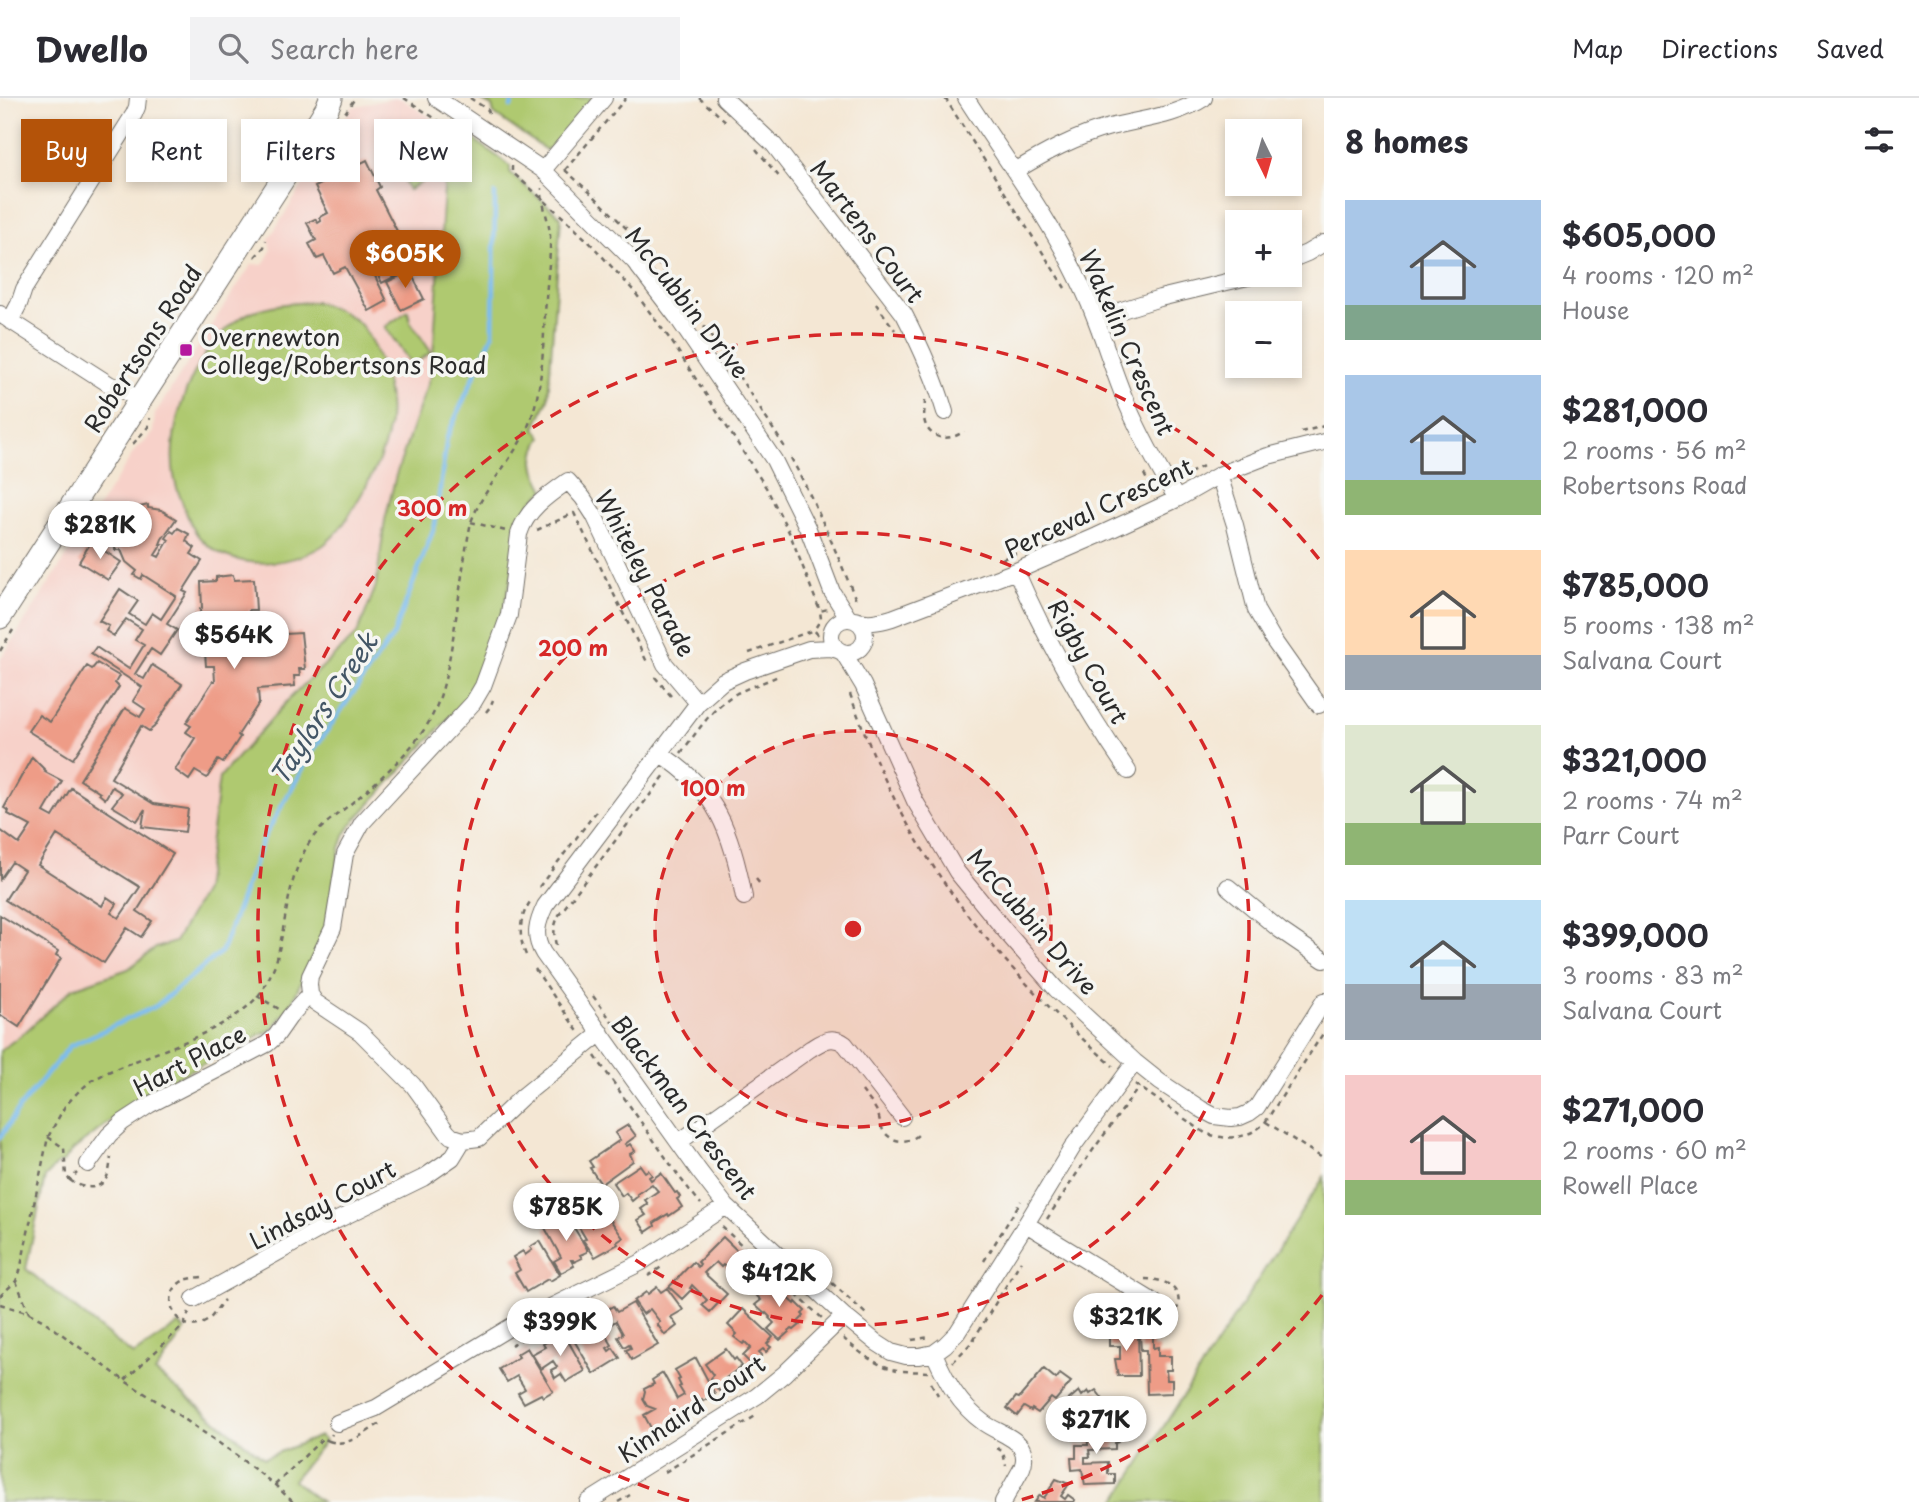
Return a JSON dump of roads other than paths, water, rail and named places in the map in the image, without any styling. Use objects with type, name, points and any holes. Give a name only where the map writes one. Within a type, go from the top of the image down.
[{"type":"street","points":[[137,403],[118,396],[109,384],[4,317],[13,299],[24,289],[134,114],[138,98]]},
{"type":"street","name":"McCubbin Drive","points":[[436,98],[548,165],[634,261],[728,390],[774,460],[793,496],[835,618],[831,633],[832,643],[841,651],[856,689],[915,801],[957,872],[1056,989],[1160,1082],[1202,1110],[1223,1118],[1240,1117],[1249,1114],[1256,1107],[1324,1001]]},
{"type":"street","points":[[548,165],[604,98]]},
{"type":"street","name":"Martens Court","points":[[724,98],[774,145],[904,314],[918,341],[945,412]]},
{"type":"street","name":"Wakelin Crescent","points":[[966,98],[1062,248],[1098,321],[1127,404],[1177,499]]},
{"type":"street","points":[[1015,171],[1070,141],[1107,128],[1171,113],[1204,98]]},
{"type":"street","name":"Robertsons Road","points":[[0,617],[331,101]]},
{"type":"street","points":[[1302,255],[1324,243]]},
{"type":"street","points":[[1098,321],[1160,298],[1225,282]]},
{"type":"street","name":"Perceval Crescent","points":[[835,618],[863,623],[891,618],[1016,571],[1129,522],[1219,475],[1268,456],[1324,442]]},
{"type":"street","points":[[1219,475],[1235,525],[1255,610],[1319,705]]},
{"type":"street","name":"Whiteley Parade","points":[[310,994],[310,976],[333,928],[345,854],[352,838],[362,823],[473,703],[483,685],[509,615],[526,533],[522,522],[553,492],[563,477],[583,498],[594,515],[666,664],[693,697]]},
{"type":"street","name":"Rigby Court","points":[[1016,571],[1068,677],[1128,771]]},
{"type":"street","points":[[835,618],[862,626],[863,645]]},
{"type":"street","name":"Blackman Crescent","points":[[835,618],[831,648],[853,653],[863,645]]},
{"type":"street","name":"Blackman Crescent","points":[[835,618],[713,689],[693,697],[667,758],[545,906],[537,926],[537,943],[726,1206],[838,1321],[891,1352],[937,1360]]},
{"type":"street","name":"Perceval Crescent","points":[[863,645],[870,634],[891,618]]},
{"type":"street","name":"McCubbin Drive","points":[[856,689],[863,645]]},
{"type":"street","points":[[667,758],[693,778],[715,806],[731,842],[744,897]]},
{"type":"street","points":[[1228,887],[1280,930],[1324,960]]},
{"type":"street","points":[[310,994],[315,1002],[360,1032],[413,1085],[447,1132],[463,1140],[479,1138],[522,1097],[601,1032]]},
{"type":"street","name":"Hart Place","points":[[88,1164],[109,1135],[123,1122],[149,1105],[267,1044],[310,994]]},
{"type":"street","points":[[679,1142],[828,1039],[836,1039],[845,1044],[902,1117]]},
{"type":"street","points":[[1003,1502],[1024,1464],[1024,1452],[1017,1443],[963,1405],[946,1382],[937,1360],[945,1345],[957,1333],[1033,1228],[1074,1145],[1135,1062]]},
{"type":"street","name":"Lindsay Court","points":[[194,1299],[329,1224],[423,1178],[452,1158],[463,1140]]},
{"type":"street","points":[[337,1423],[376,1408],[512,1326],[640,1264],[726,1206]]},
{"type":"street","points":[[1033,1228],[1154,1302]]},
{"type":"street","name":"Kinnaird Court","points":[[588,1502],[757,1396],[784,1374],[838,1321]]},
{"type":"waterway","name":"Taylors Creek","points":[[511,107],[513,98]]},
{"type":"waterway","name":"Taylors Creek","points":[[0,1138],[19,1108],[70,1046],[156,1006],[222,951],[263,839],[313,751],[394,634],[435,525],[447,437],[493,334],[495,194]]},
{"type":"place","name":"Overnewton College/Robertsons Road","points":[[186,350]]}]
